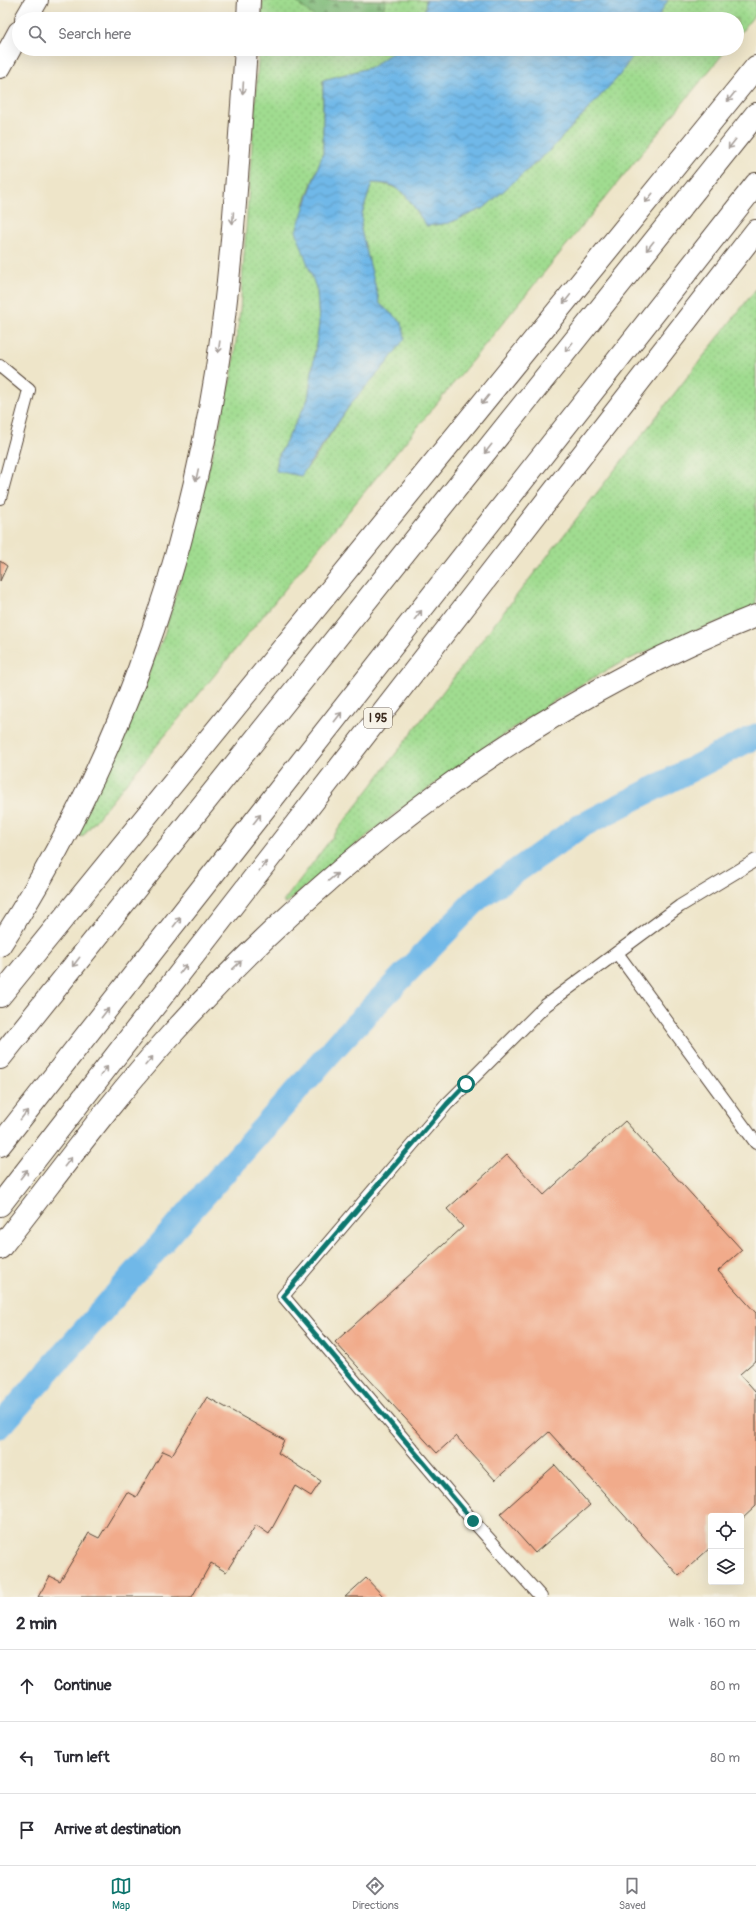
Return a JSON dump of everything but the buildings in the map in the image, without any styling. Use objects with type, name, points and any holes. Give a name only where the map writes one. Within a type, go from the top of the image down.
[{"type":"main road","points":[[30,12],[37,0]]},
{"type":"main road","points":[[248,12],[249,0]]},
{"type":"main road","points":[[0,67],[12,45]]},
{"type":"main road","points":[[0,945],[54,856],[107,748],[130,696],[151,638],[184,528],[206,429],[224,311],[231,247],[245,56]]},
{"type":"main road","points":[[0,996],[756,67]]},
{"type":"main road","points":[[0,1058],[756,114]]},
{"type":"main road","points":[[0,1145],[756,184]]},
{"type":"main road","name":"I 95","points":[[0,1205],[756,231]]},
{"type":"main road","points":[[0,1248],[132,1080],[168,1038],[252,950],[355,858],[399,822],[445,789],[570,706],[658,659],[756,616]]},
{"type":"lane","points":[[0,366],[29,390],[0,498]]},
{"type":"lane","points":[[541,1597],[473,1521],[283,1296],[447,1104],[546,1004],[680,906],[756,860]]},
{"type":"lane","points":[[617,952],[756,1143]]},
{"type":"green space","points":[[263,0],[426,0],[425,12],[262,12]]},
{"type":"green space","points":[[294,0],[386,0],[382,12],[309,12]]},
{"type":"green space","points":[[668,0],[756,0],[756,13],[744,28],[744,12],[661,12]]},
{"type":"green space","points":[[258,56],[387,56],[372,67],[323,80],[323,153],[304,204],[309,262],[317,291],[319,324],[308,399],[278,457],[276,470],[300,476],[313,461],[352,402],[387,363],[402,323],[380,304],[361,230],[362,214],[372,183],[383,184],[400,191],[411,202],[427,226],[449,223],[484,208],[549,151],[619,76],[632,56],[721,56],[82,837],[75,833],[132,714],[164,635],[190,545],[232,373],[240,311]]},
{"type":"green space","points":[[756,289],[756,607],[638,655],[600,674],[552,702],[491,743],[427,790],[355,845],[286,904],[283,902],[492,627]]},
{"type":"water","points":[[426,0],[668,0],[661,12],[425,12]]},
{"type":"water","points":[[387,56],[632,56],[619,76],[549,151],[484,208],[449,223],[427,226],[411,202],[400,190],[392,186],[372,183],[362,214],[361,230],[380,304],[402,323],[405,338],[387,363],[352,402],[301,476],[276,471],[278,457],[308,399],[319,324],[317,291],[296,231],[323,153],[323,80],[372,67]]},
{"type":"waterway","points":[[0,1426],[343,1038],[479,897],[579,827],[756,736]]},
{"type":"route","points":[[466,1084],[447,1104],[283,1296],[473,1521]]}]
